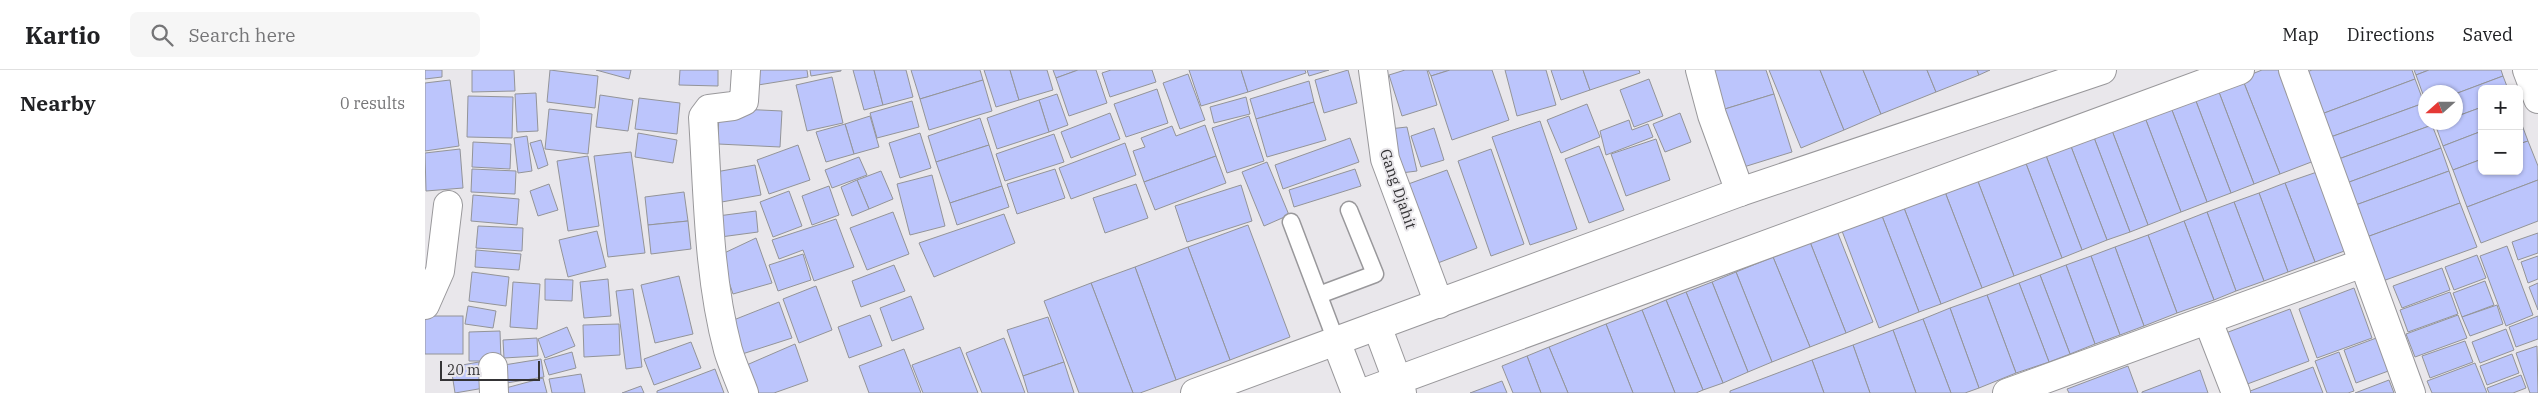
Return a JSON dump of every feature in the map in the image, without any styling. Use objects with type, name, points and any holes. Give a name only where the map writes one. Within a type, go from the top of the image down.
[{"type":"street","points":[[744,393],[729,351],[719,307],[703,117],[706,111],[713,107],[733,106],[744,102],[746,70]]},
{"type":"street","name":"Gang Djahit","points":[[1373,70],[1385,159],[1439,304]]},
{"type":"street","points":[[1700,70],[1712,115],[1740,192]]},
{"type":"street","points":[[1195,393],[1740,192],[2102,70]]},
{"type":"street","points":[[1363,393],[1400,387],[2240,70]]},
{"type":"street","points":[[2293,70],[2411,393]]},
{"type":"street","points":[[2527,70],[2538,99]]},
{"type":"street","points":[[425,305],[440,271],[449,205]]},
{"type":"street","points":[[2007,393],[2041,387],[2208,321],[2363,263]]},
{"type":"street","points":[[2208,321],[2236,393]]},
{"type":"street","points":[[1377,326],[1400,387]]},
{"type":"street","points":[[1336,341],[1356,393]]},
{"type":"lane","points":[[1319,295],[1375,274],[1349,210]]},
{"type":"lane","points":[[1291,222],[1336,341]]},
{"type":"building","points":[[425,70],[442,70],[442,77],[425,79]]},
{"type":"building","points":[[472,70],[514,70],[515,91],[472,92]]},
{"type":"building","points":[[550,70],[598,76],[595,108],[547,102]]},
{"type":"building","points":[[596,70],[631,70],[629,79]]},
{"type":"building","points":[[680,70],[718,70],[718,86],[679,85]]},
{"type":"building","points":[[756,70],[807,70],[808,77],[758,85]]},
{"type":"building","points":[[810,70],[841,70],[841,71],[811,76]]},
{"type":"building","points":[[853,70],[874,70],[883,105],[864,110]]},
{"type":"building","points":[[874,70],[906,70],[913,97],[883,105]]},
{"type":"building","points":[[911,70],[980,70],[983,80],[920,99]]},
{"type":"building","points":[[984,70],[1010,70],[1019,100],[996,107]]},
{"type":"building","points":[[1010,70],[1047,70],[1053,90],[1019,100]]},
{"type":"building","points":[[1053,70],[1078,70],[1056,78]]},
{"type":"building","points":[[1078,70],[1096,70],[1107,103],[1069,116],[1056,78]]},
{"type":"building","points":[[1111,70],[1152,70],[1156,82],[1110,97],[1102,73]]},
{"type":"building","points":[[1189,70],[1241,70],[1248,92],[1201,106]]},
{"type":"building","points":[[1241,70],[1305,70],[1306,73],[1248,92]]},
{"type":"building","points":[[1307,70],[1329,70],[1309,76]]},
{"type":"building","points":[[1348,70],[1357,103],[1324,113],[1315,80]]},
{"type":"building","points":[[1405,70],[1427,70],[1437,105],[1402,116],[1389,75]]},
{"type":"building","points":[[1428,70],[1450,70],[1431,76]]},
{"type":"building","points":[[1450,70],[1492,70],[1509,120],[1452,140],[1431,76]]},
{"type":"building","points":[[1505,70],[1546,70],[1556,105],[1517,116]]},
{"type":"building","points":[[1551,70],[1583,70],[1590,90],[1561,100]]},
{"type":"building","points":[[1583,70],[1639,70],[1640,73],[1590,90]]},
{"type":"building","points":[[1702,70],[1766,70],[1774,94],[1715,112]]},
{"type":"building","points":[[1769,70],[1820,70],[1844,130],[1801,148]]},
{"type":"building","points":[[1820,70],[1863,70],[1881,114],[1844,130]]},
{"type":"building","points":[[1863,70],[1927,70],[1936,92],[1881,114]]},
{"type":"building","points":[[1927,70],[1977,70],[1979,75],[1936,92]]},
{"type":"building","points":[[1977,70],[1990,70],[1979,75]]},
{"type":"building","points":[[2262,70],[2279,70],[2314,161],[2280,174],[2242,78]]},
{"type":"building","points":[[2312,70],[2412,70],[2415,79],[2319,115],[2304,73]]},
{"type":"building","points":[[2414,70],[2429,70],[2416,75]]},
{"type":"building","points":[[2429,70],[2501,70],[2503,76],[2463,91],[2463,85],[2420,85],[2416,75]]},
{"type":"building","points":[[1188,74],[1205,120],[1180,129],[1163,83]]},
{"type":"building","points":[[2503,76],[2506,85],[2479,85]]},
{"type":"building","points":[[832,77],[843,123],[807,131],[796,85]]},
{"type":"building","points":[[2242,78],[2280,174],[2254,184],[2217,87]]},
{"type":"building","points":[[1649,79],[1663,116],[1634,127],[1620,90]]},
{"type":"building","points":[[2415,79],[2418,87],[2418,105],[2328,138],[2319,115]]},
{"type":"building","points":[[450,80],[459,146],[425,151],[425,83]]},
{"type":"building","points":[[983,80],[992,111],[929,130],[920,99]]},
{"type":"building","points":[[1309,81],[1314,102],[1256,119],[1250,99]]},
{"type":"building","points":[[2478,85],[2478,108],[2463,114],[2463,91]]},
{"type":"building","points":[[2217,87],[2254,184],[2231,193],[2194,96]]},
{"type":"building","points":[[1157,89],[1168,123],[1126,137],[1114,104]]},
{"type":"building","points":[[536,93],[538,131],[517,132],[515,94]]},
{"type":"building","points":[[1057,94],[1068,125],[1049,132],[1039,100]]},
{"type":"building","points":[[1774,94],[1792,152],[1734,170],[1715,112]]},
{"type":"building","points":[[600,95],[633,100],[628,131],[596,127]]},
{"type":"building","points":[[468,96],[513,97],[512,138],[467,137]]},
{"type":"building","points":[[2194,96],[2231,193],[2207,202],[2170,105]]},
{"type":"building","points":[[1246,97],[1250,114],[1214,123],[1210,107]]},
{"type":"building","points":[[639,98],[680,103],[677,134],[635,129]]},
{"type":"building","points":[[1039,100],[1049,132],[997,149],[987,118]]},
{"type":"building","points":[[912,101],[919,127],[877,138],[870,113]]},
{"type":"building","points":[[1314,102],[1326,140],[1267,157],[1256,119]]},
{"type":"building","points":[[1587,104],[1600,137],[1561,153],[1547,120]]},
{"type":"building","points":[[2170,105],[2207,202],[2181,212],[2144,115]]},
{"type":"building","points":[[2418,105],[2418,130],[2336,160],[2328,138]]},
{"type":"building","points":[[719,108],[782,111],[780,147],[718,144]]},
{"type":"building","points":[[2478,108],[2478,133],[2443,146],[2437,130],[2463,130],[2463,114]]},
{"type":"building","points":[[549,109],[592,114],[588,154],[545,149]]},
{"type":"building","points":[[1110,113],[1120,139],[1071,158],[1061,132]]},
{"type":"building","points":[[1680,113],[1691,142],[1665,152],[1653,124]]},
{"type":"building","points":[[2144,115],[2181,212],[2148,225],[2111,128]]},
{"type":"building","points":[[870,116],[879,147],[854,154],[845,124]]},
{"type":"building","points":[[1249,116],[1264,161],[1227,173],[1212,128]]},
{"type":"building","points":[[980,118],[989,145],[936,162],[928,136]]},
{"type":"building","points":[[1629,120],[1632,130],[1648,124],[1653,137],[1606,155],[1600,131]]},
{"type":"building","points":[[1540,121],[1577,229],[1530,245],[1492,137]]},
{"type":"building","points":[[845,124],[854,154],[826,162],[816,132]]},
{"type":"building","points":[[1205,125],[1216,156],[1144,182],[1133,151],[1145,147],[1141,138],[1172,126],[1176,136]]},
{"type":"building","points":[[1407,127],[1417,171],[1401,173],[1389,129]]},
{"type":"building","points":[[1434,128],[1444,160],[1421,167],[1411,136]]},
{"type":"building","points":[[2111,128],[2148,225],[2130,232],[2093,135]]},
{"type":"building","points":[[2523,128],[2528,141],[2523,143]]},
{"type":"building","points":[[2418,130],[2434,130],[2441,148],[2344,184],[2336,160]]},
{"type":"building","points":[[638,133],[677,140],[673,163],[635,157]]},
{"type":"building","points":[[920,133],[931,168],[900,178],[889,143]]},
{"type":"building","points":[[2478,133],[2478,161],[2453,170],[2443,146]]},
{"type":"building","points":[[1054,134],[1064,162],[1005,181],[996,154]]},
{"type":"building","points":[[2093,135],[2130,232],[2107,240],[2070,144]]},
{"type":"building","points":[[527,136],[532,171],[518,173],[514,138]]},
{"type":"building","points":[[1350,138],[1359,162],[1283,189],[1275,165]]},
{"type":"building","points":[[1656,139],[1670,180],[1626,196],[1611,154]]},
{"type":"building","points":[[541,140],[548,165],[538,169],[530,143]]},
{"type":"building","points":[[2528,141],[2538,166],[2538,180],[2467,207],[2453,170],[2478,161],[2478,175],[2523,175],[2523,143]]},
{"type":"building","points":[[473,142],[511,144],[510,169],[472,167]]},
{"type":"building","points":[[1125,143],[1136,175],[1071,199],[1059,168]]},
{"type":"building","points":[[2070,144],[2107,240],[2082,250],[2045,153]]},
{"type":"building","points":[[798,145],[810,180],[769,194],[757,160]]},
{"type":"building","points":[[989,145],[1002,186],[950,203],[936,162]]},
{"type":"building","points":[[1599,146],[1624,210],[1589,223],[1565,159]]},
{"type":"building","points":[[2441,148],[2449,171],[2353,206],[2344,184]]},
{"type":"building","points":[[460,149],[463,188],[426,191],[425,153]]},
{"type":"building","points":[[1491,149],[1524,244],[1491,256],[1458,161]]},
{"type":"building","points":[[631,152],[645,253],[608,257],[594,156]]},
{"type":"building","points":[[2045,153],[2082,250],[2062,258],[2025,161]]},
{"type":"building","points":[[588,156],[599,226],[568,231],[557,161]]},
{"type":"building","points":[[1216,156],[1226,183],[1155,210],[1144,182]]},
{"type":"building","points":[[859,157],[867,175],[832,188],[825,170]]},
{"type":"building","points":[[2025,161],[2062,258],[2014,276],[1977,179]]},
{"type":"building","points":[[1267,162],[1289,215],[1264,226],[1242,172]]},
{"type":"building","points":[[755,165],[761,195],[716,203],[710,173]]},
{"type":"building","points":[[472,169],[516,171],[515,194],[471,192]]},
{"type":"building","points":[[1055,169],[1065,198],[1017,214],[1007,184]]},
{"type":"building","points":[[1355,169],[1361,186],[1294,207],[1289,190]]},
{"type":"building","points":[[1447,170],[1477,248],[1430,266],[1400,187]]},
{"type":"building","points":[[881,171],[893,199],[869,209],[857,180]]},
{"type":"building","points":[[2449,171],[2460,203],[2364,238],[2353,206]]},
{"type":"building","points":[[2317,172],[2347,250],[2315,262],[2285,183]]},
{"type":"building","points":[[932,175],[945,226],[910,235],[897,184]]},
{"type":"building","points":[[1977,179],[2014,276],[1982,288],[1945,192]]},
{"type":"building","points":[[857,180],[869,209],[852,216],[841,187]]},
{"type":"building","points":[[2538,180],[2538,221],[2481,243],[2467,207]]},
{"type":"building","points":[[2285,183],[2315,262],[2288,272],[2259,193]]},
{"type":"building","points":[[549,184],[558,210],[538,216],[530,191]]},
{"type":"building","points":[[1136,184],[1148,218],[1105,233],[1093,198]]},
{"type":"building","points":[[1241,185],[1252,221],[1187,242],[1175,206]]},
{"type":"building","points":[[829,186],[839,215],[812,225],[802,196]]},
{"type":"building","points":[[1002,186],[1009,207],[957,225],[950,203]]},
{"type":"building","points":[[789,191],[802,226],[773,237],[760,202]]},
{"type":"building","points":[[684,192],[688,221],[648,225],[645,197]]},
{"type":"building","points":[[1945,192],[1982,288],[1941,304],[1904,208]]},
{"type":"building","points":[[2259,193],[2288,272],[2264,281],[2234,202]]},
{"type":"building","points":[[473,195],[519,199],[517,225],[471,221]]},
{"type":"building","points":[[2234,202],[2264,281],[2236,291],[2207,212]]},
{"type":"building","points":[[2460,203],[2477,247],[2380,282],[2364,238]]},
{"type":"building","points":[[1904,208],[1941,304],[1919,312],[1882,216]]},
{"type":"building","points":[[756,211],[758,232],[713,238],[710,217]]},
{"type":"building","points":[[893,212],[909,254],[867,270],[850,228]]},
{"type":"building","points":[[2207,212],[2236,291],[2214,300],[2184,221]]},
{"type":"building","points":[[1004,214],[1015,243],[934,277],[919,243]]},
{"type":"building","points":[[1882,216],[1919,312],[1879,328],[1842,231]]},
{"type":"building","points":[[836,219],[854,267],[814,281],[803,250],[779,259],[772,240]]},
{"type":"building","points":[[688,221],[691,249],[651,254],[648,225]]},
{"type":"building","points":[[2184,221],[2214,300],[2177,313],[2148,235]]},
{"type":"building","points":[[1248,225],[1290,337],[1230,360],[1188,247]]},
{"type":"building","points":[[478,226],[523,228],[522,251],[476,248]]},
{"type":"building","points":[[597,231],[606,267],[568,277],[559,240]]},
{"type":"building","points":[[1837,231],[1873,322],[1846,333],[1810,242]]},
{"type":"building","points":[[2538,233],[2538,253],[2518,260],[2512,242]]},
{"type":"building","points":[[2148,235],[2177,313],[2144,326],[2115,247]]},
{"type":"building","points":[[756,238],[772,283],[733,294],[720,255]]},
{"type":"building","points":[[1810,242],[1846,333],[1810,347],[1773,257]]},
{"type":"building","points":[[2507,246],[2533,315],[2506,326],[2480,256]]},
{"type":"building","points":[[1188,247],[1230,360],[1176,380],[1135,267]]},
{"type":"building","points":[[2115,247],[2144,326],[2120,335],[2091,256]]},
{"type":"building","points":[[476,250],[521,254],[519,270],[475,267]]},
{"type":"building","points":[[803,254],[811,280],[778,291],[769,265]]},
{"type":"building","points":[[2477,255],[2486,278],[2454,290],[2445,267]]},
{"type":"building","points":[[2091,256],[2120,335],[2095,344],[2066,265]]},
{"type":"building","points":[[2538,256],[2538,279],[2528,283],[2521,262]]},
{"type":"building","points":[[1773,257],[1810,347],[1772,362],[1736,272]]},
{"type":"building","points":[[894,265],[905,291],[861,307],[852,281]]},
{"type":"building","points":[[2066,265],[2095,344],[2070,354],[2040,275]]},
{"type":"building","points":[[1135,267],[1176,380],[1140,393],[1133,393],[1091,283]]},
{"type":"building","points":[[2442,268],[2450,290],[2402,308],[2393,286]]},
{"type":"building","points":[[472,272],[509,277],[506,306],[469,301]]},
{"type":"building","points":[[1736,272],[1772,362],[1748,372],[1712,282]]},
{"type":"building","points":[[2040,275],[2070,354],[2049,362],[2019,283]]},
{"type":"building","points":[[679,276],[693,334],[655,343],[641,285]]},
{"type":"building","points":[[545,279],[573,280],[572,301],[545,300]]},
{"type":"building","points":[[608,279],[611,316],[584,318],[580,282]]},
{"type":"building","points":[[2485,281],[2494,305],[2462,317],[2453,293]]},
{"type":"building","points":[[513,282],[540,284],[537,329],[510,327]]},
{"type":"building","points":[[1712,282],[1748,372],[1723,383],[1686,292]]},
{"type":"building","points":[[1091,283],[1133,393],[1079,393],[1044,301]]},
{"type":"building","points":[[2019,283],[2049,362],[2016,373],[1987,295]]},
{"type":"building","points":[[2538,283],[2538,310],[2529,287]]},
{"type":"building","points":[[816,286],[832,330],[799,343],[783,299]]},
{"type":"building","points":[[2354,288],[2372,338],[2317,358],[2299,309]]},
{"type":"building","points":[[633,289],[642,367],[626,369],[616,291]]},
{"type":"building","points":[[1686,292],[1723,383],[1703,390],[1666,300]]},
{"type":"building","points":[[2450,292],[2458,314],[2408,332],[2400,310]]},
{"type":"building","points":[[1987,295],[2016,373],[1979,388],[1950,308]]},
{"type":"building","points":[[911,296],[924,329],[892,341],[880,308]]},
{"type":"building","points":[[1666,300],[1703,390],[1696,393],[1675,393],[1642,310]]},
{"type":"building","points":[[779,302],[792,338],[736,356],[726,323]]},
{"type":"building","points":[[2497,305],[2503,324],[2470,336],[2462,317]]},
{"type":"building","points":[[468,306],[496,311],[493,328],[465,324]]},
{"type":"building","points":[[1950,308],[1979,388],[1965,393],[1951,393],[1923,319]]},
{"type":"building","points":[[2290,309],[2309,361],[2242,386],[2223,334]]},
{"type":"building","points":[[1642,310],[1675,393],[1633,393],[1606,324]]},
{"type":"building","points":[[870,315],[882,346],[849,358],[838,327]]},
{"type":"building","points":[[2458,315],[2467,338],[2415,357],[2406,334]]},
{"type":"building","points":[[425,316],[463,316],[463,354],[425,354]]},
{"type":"building","points":[[2538,316],[2538,339],[2516,347],[2509,327]]},
{"type":"building","points":[[1048,317],[1064,362],[1023,376],[1007,330]]},
{"type":"building","points":[[1923,319],[1951,393],[1916,393],[1893,330]]},
{"type":"building","points":[[619,324],[620,355],[584,357],[583,325]]},
{"type":"building","points":[[1606,324],[1633,393],[1568,393],[1549,347]]},
{"type":"building","points":[[567,327],[575,346],[545,358],[538,339]]},
{"type":"building","points":[[2506,329],[2514,350],[2480,363],[2472,342]]},
{"type":"building","points":[[1893,330],[1916,393],[1870,393],[1853,345]]},
{"type":"building","points":[[500,331],[501,361],[469,361],[469,332]]},
{"type":"building","points":[[2379,337],[2391,370],[2356,383],[2344,350]]},
{"type":"building","points":[[537,338],[538,356],[504,358],[503,340]]},
{"type":"building","points":[[1004,338],[1025,393],[982,393],[966,353]]},
{"type":"building","points":[[2465,341],[2473,362],[2430,378],[2422,356]]},
{"type":"building","points":[[691,342],[701,368],[654,385],[644,359]]},
{"type":"building","points":[[795,344],[808,381],[774,393],[751,393],[742,367]]},
{"type":"building","points":[[1853,345],[1870,393],[1824,393],[1812,360]]},
{"type":"building","points":[[2537,346],[2538,393],[2530,393],[2516,353]]},
{"type":"building","points":[[960,347],[978,393],[923,393],[912,365]]},
{"type":"building","points":[[1549,347],[1568,393],[1541,393],[1527,356]]},
{"type":"building","points":[[904,349],[921,393],[869,393],[859,366]]},
{"type":"building","points":[[572,352],[576,368],[549,375],[544,360]]},
{"type":"building","points":[[2339,352],[2354,391],[2348,393],[2327,393],[2315,361]]},
{"type":"building","points":[[2512,354],[2519,373],[2487,385],[2480,366]]},
{"type":"building","points":[[1527,356],[1541,393],[1513,393],[1502,366]]},
{"type":"building","points":[[541,359],[544,377],[500,384],[498,366]]},
{"type":"building","points":[[1812,360],[1824,393],[1730,393],[1730,391]]},
{"type":"building","points":[[479,362],[484,388],[455,393],[451,367]]},
{"type":"building","points":[[1064,362],[1074,393],[1028,393],[1023,376]]},
{"type":"building","points":[[2475,363],[2487,393],[2432,393],[2427,381]]},
{"type":"building","points":[[2128,366],[2138,393],[2069,393],[2067,389]]},
{"type":"building","points":[[2313,367],[2323,393],[2245,393]]},
{"type":"building","points":[[715,369],[724,393],[657,393],[657,391]]},
{"type":"building","points":[[2200,370],[2208,393],[2142,393],[2142,392]]},
{"type":"building","points":[[581,374],[585,393],[552,393],[549,379]]},
{"type":"building","points":[[2521,375],[2526,388],[2513,393],[2489,393],[2487,388]]},
{"type":"building","points":[[543,378],[547,393],[503,393],[502,389]]},
{"type":"building","points":[[2389,380],[2394,393],[2355,393]]},
{"type":"building","points":[[1502,381],[1507,393],[1470,393]]},
{"type":"building","points":[[641,386],[644,393],[622,393]]}]
